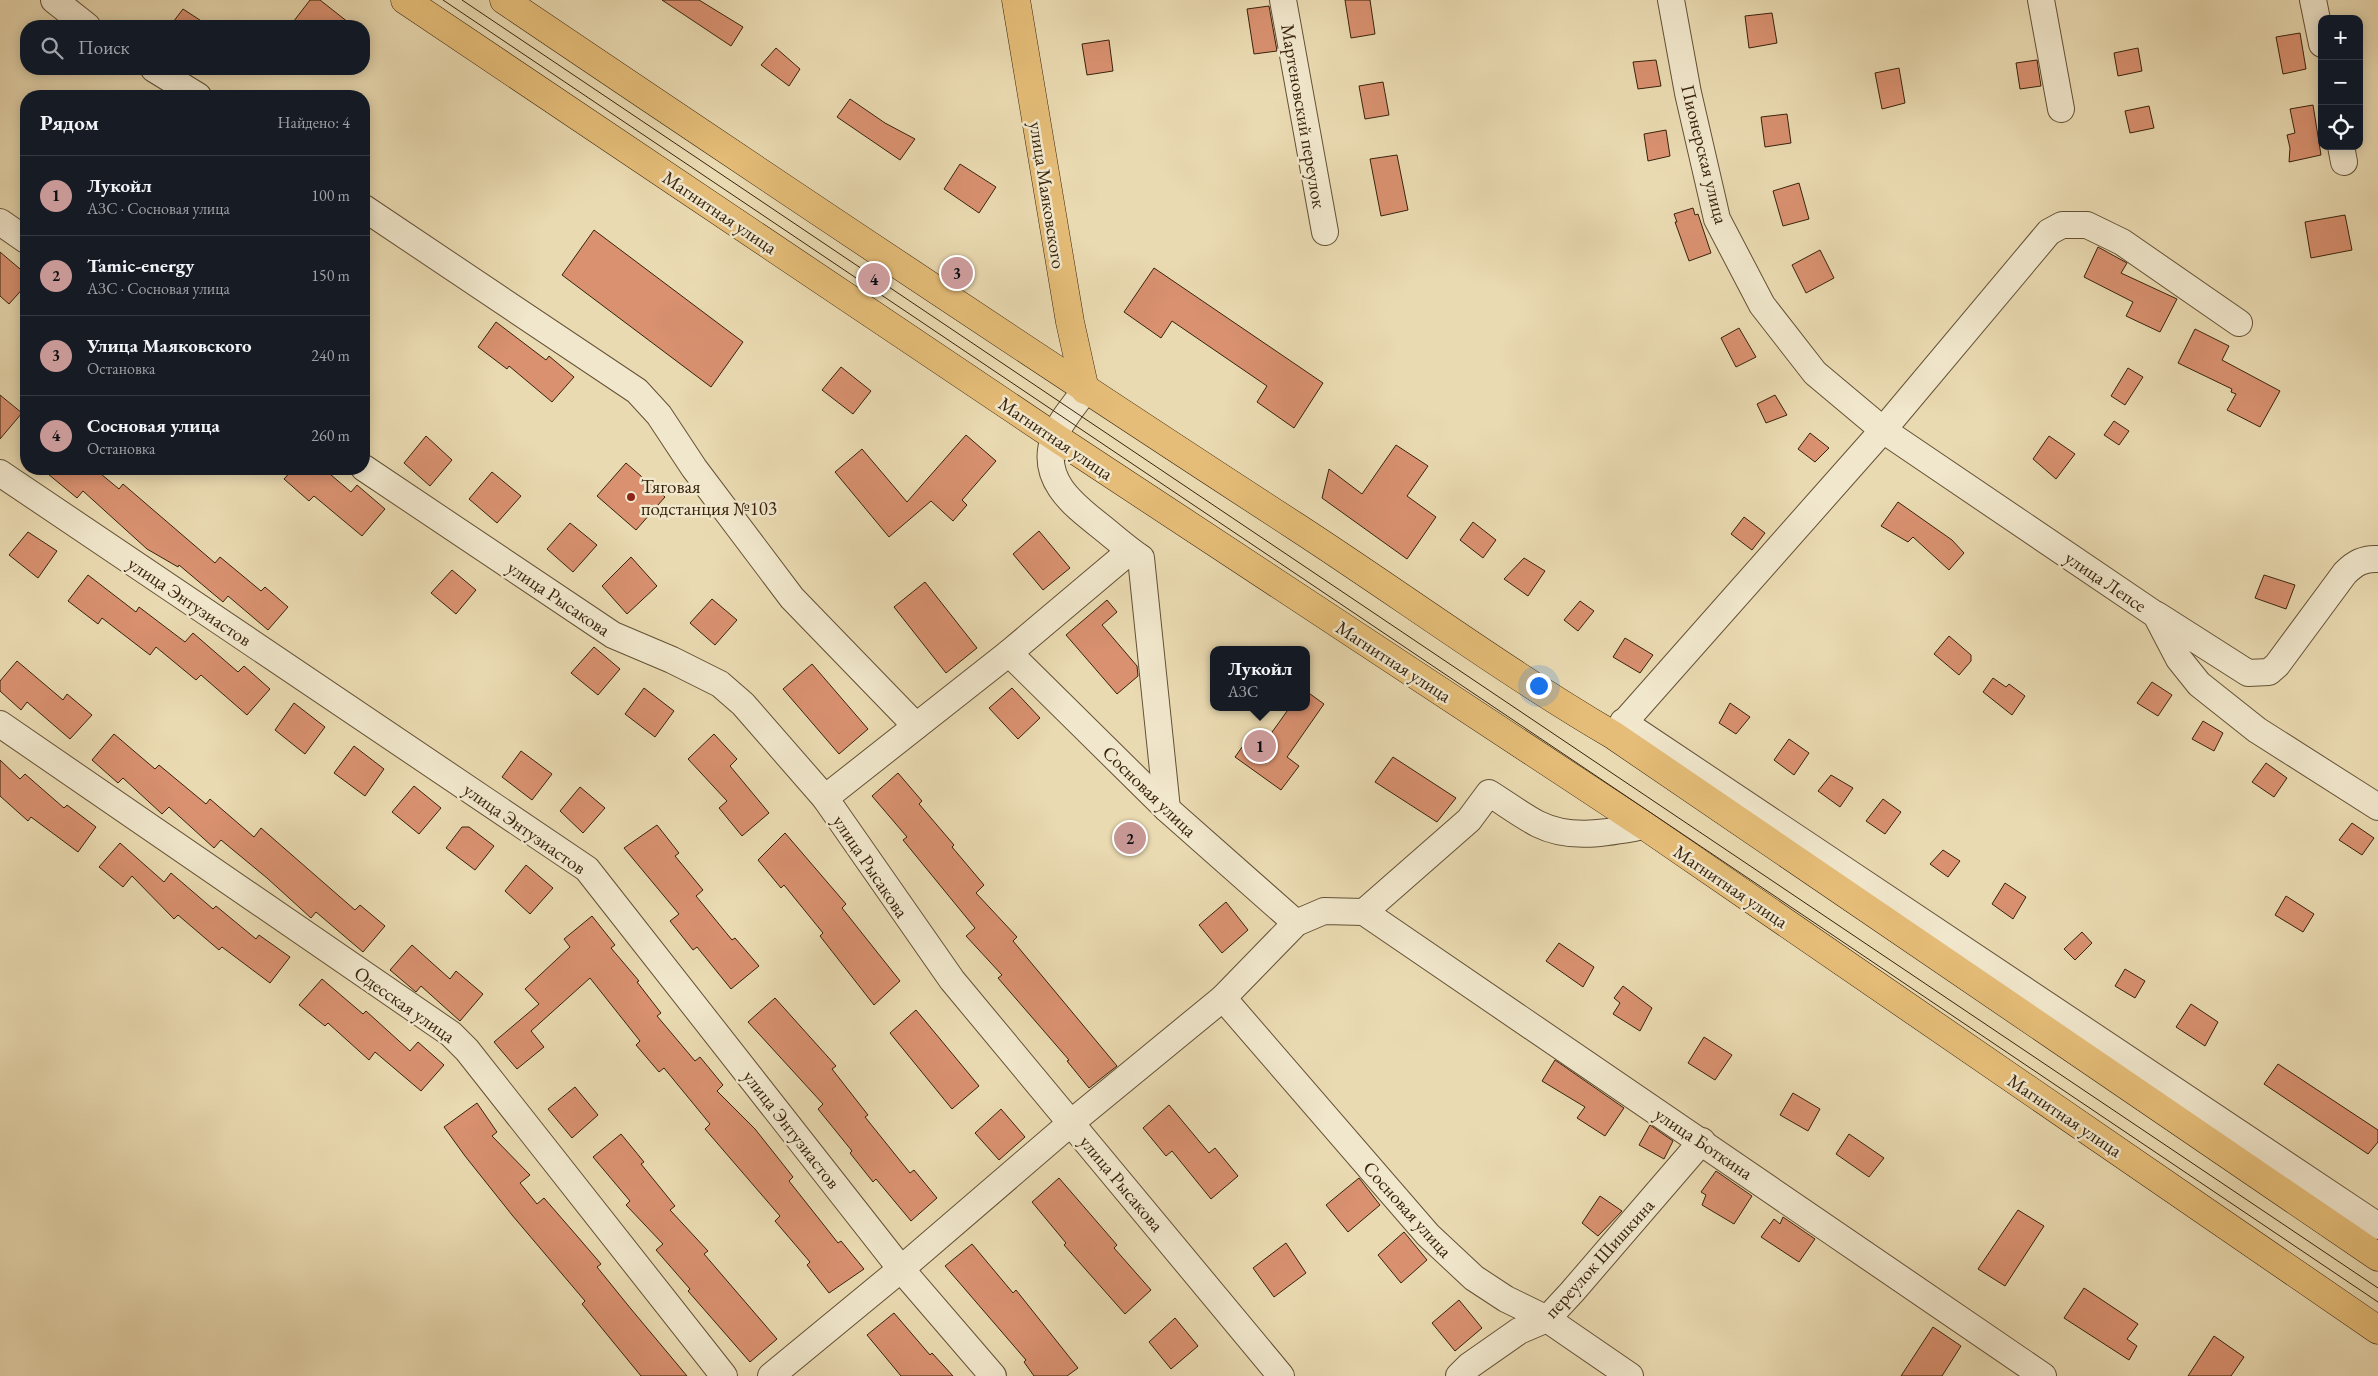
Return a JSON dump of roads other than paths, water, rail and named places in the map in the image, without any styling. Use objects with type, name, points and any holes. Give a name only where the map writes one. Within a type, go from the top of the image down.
[{"type":"main road","name":"Магнитная улица","points":[[405,0],[1055,436],[1644,826],[2378,1330]]},
{"type":"main road","points":[[504,0],[1085,390],[1355,565],[1568,708],[1618,728],[2378,1256]]},
{"type":"main road","name":"улица Маяковского","points":[[1016,0],[1070,322],[1085,390]]},
{"type":"street","points":[[54,0],[79,20]]},
{"type":"street","name":"Мартеновский переулок","points":[[1284,0],[1325,232]]},
{"type":"street","name":"Пионерская улица","points":[[1671,0],[1688,94],[1717,218],[1762,305],[1815,373],[1883,430]]},
{"type":"street","points":[[2041,0],[2061,109]]},
{"type":"street","points":[[2313,0],[2318,24]]},
{"type":"street","points":[[164,75],[188,90]]},
{"type":"street","points":[[370,212],[636,391],[659,415],[694,468],[792,598],[916,726]]},
{"type":"street","points":[[0,222],[20,236]]},
{"type":"street","points":[[2238,323],[2137,252],[2088,225],[2062,224],[2037,244],[1883,430],[1618,728],[2378,1226]]},
{"type":"street","points":[[1085,390],[1055,436],[1050,454],[1051,467],[1055,480],[1065,498],[1141,558],[1167,809]]},
{"type":"street","name":"улица Лепсе","points":[[1883,430],[2156,615],[2179,659],[2199,684],[2257,730],[2378,807]]},
{"type":"street","name":"улица Рысакова","points":[[370,472],[613,635],[672,660],[720,684],[743,704],[825,798],[952,980],[1024,1069],[1072,1122],[1281,1376]]},
{"type":"street","name":"улица Энтузиастов","points":[[0,473],[587,869],[901,1269],[993,1376]]},
{"type":"street","points":[[825,798],[1010,653],[1130,551]]},
{"type":"street","points":[[2156,615],[2248,673],[2269,672],[2277,665],[2345,573],[2353,565],[2364,560],[2378,559]]},
{"type":"street","name":"Сосновая улица","points":[[1010,653],[1167,809],[1296,923]]},
{"type":"street","name":"Одесская улица","points":[[0,724],[451,1034],[467,1050],[724,1376]]},
{"type":"street","points":[[771,1376],[901,1269],[1072,1122],[1223,998],[1296,923],[1324,911],[1364,912],[1469,820],[1489,793],[1538,824],[1557,831],[1579,834],[1644,826]]},
{"type":"street","name":"улица Боткина","points":[[1364,912],[1702,1141],[2043,1376]]},
{"type":"street","name":"Сосновая улица","points":[[1223,998],[1428,1235],[1474,1278],[1506,1299],[1547,1319],[1630,1376]]},
{"type":"street","name":"переулок Шишкина","points":[[1459,1376],[1469,1366],[1519,1332],[1547,1319],[1702,1141]]},
{"type":"tram line","points":[[443,0],[2378,1302]]},
{"type":"tram line","points":[[462,0],[2378,1288]]},
{"type":"place","name":"Улица Маяковского","points":[[957,273]]},
{"type":"place","name":"Сосновая улица","points":[[874,279]]},
{"type":"place","name":"Тяговая подстанция №103","points":[[631,497]]},
{"type":"place","name":"Лукойл","points":[[1260,746]]},
{"type":"place","name":"Tamic-energy","points":[[1130,838]]}]
